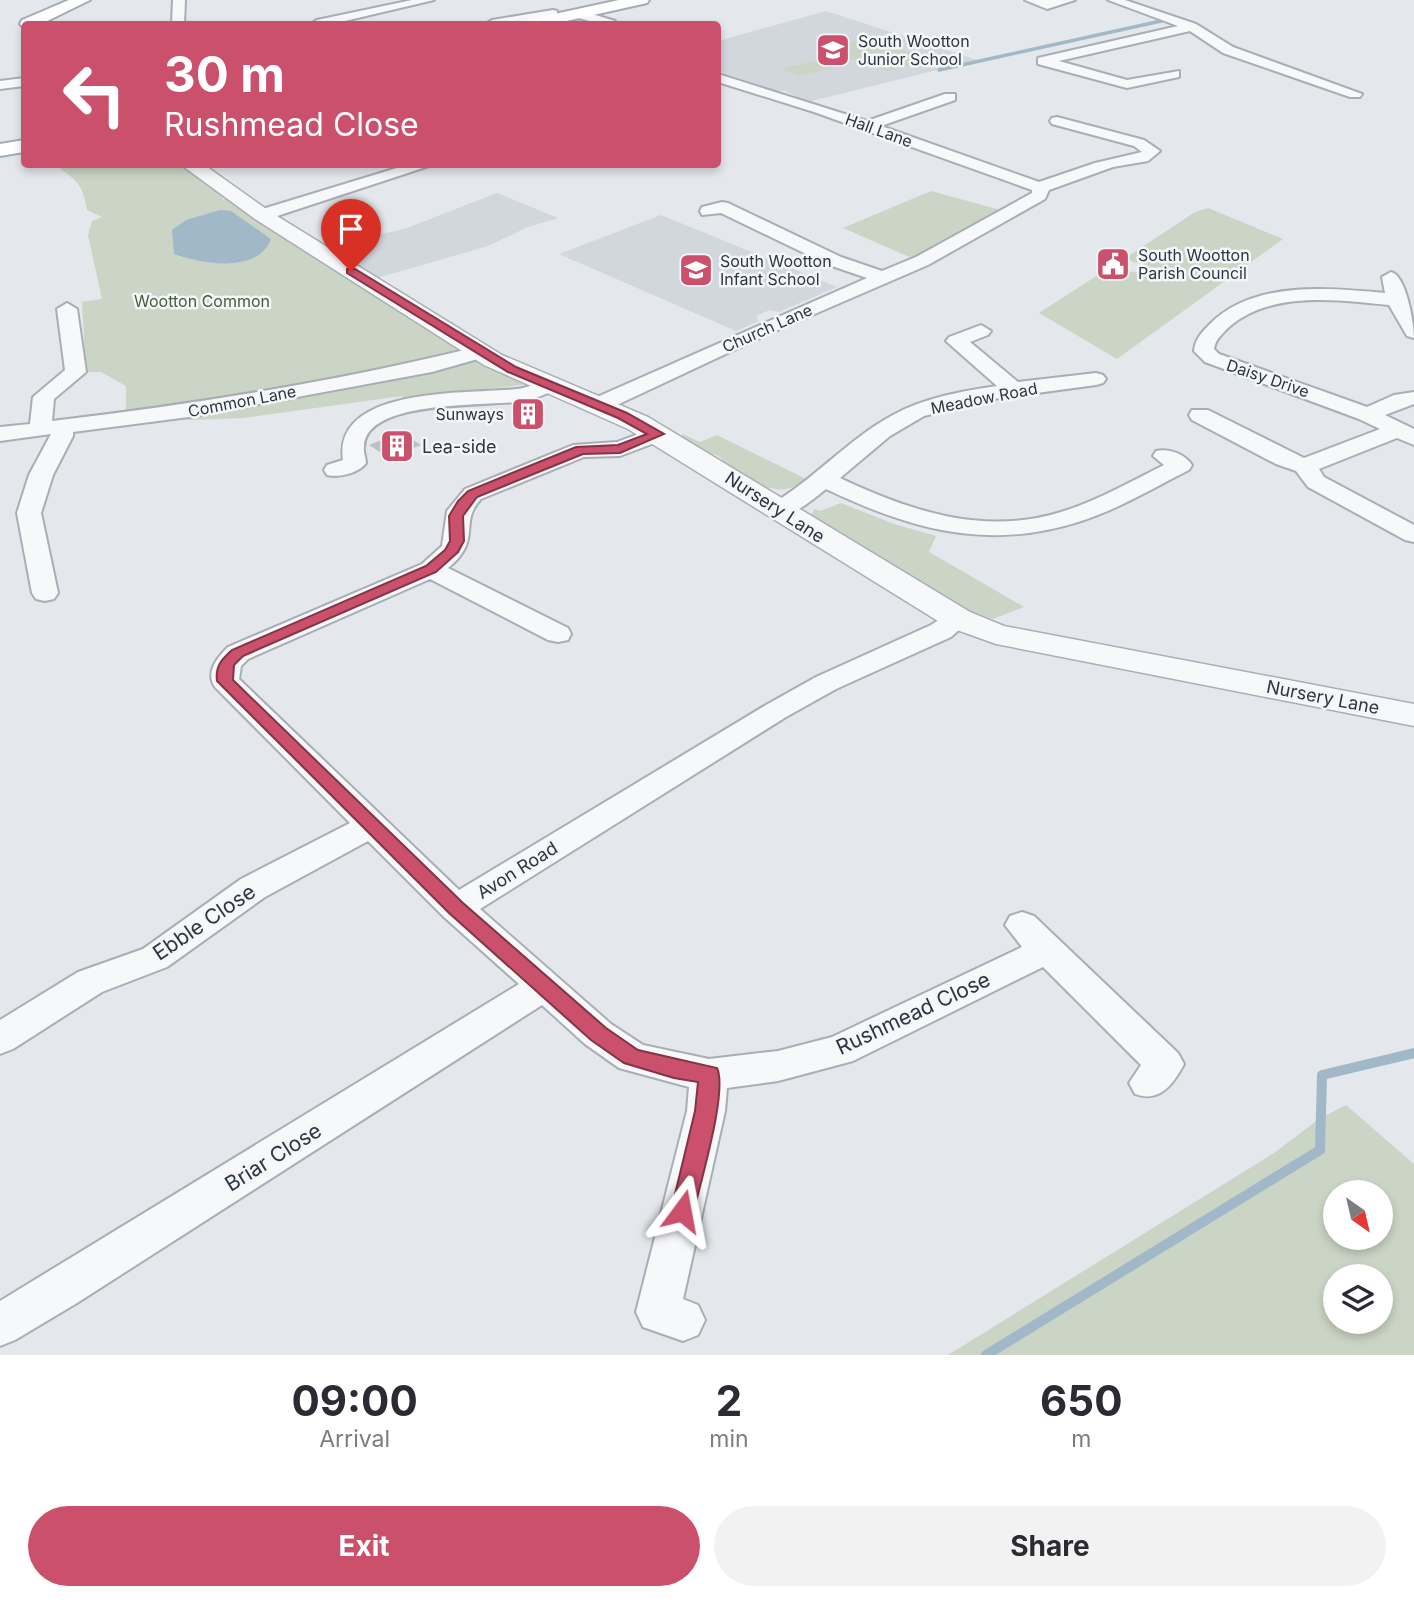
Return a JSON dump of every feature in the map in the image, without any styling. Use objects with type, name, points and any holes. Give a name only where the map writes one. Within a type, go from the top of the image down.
[{"type":"main road","points":[[35,21],[82,0]]},
{"type":"main road","points":[[545,18],[579,14],[641,0]]},
{"type":"main road","points":[[0,150],[21,146]]},
{"type":"street","points":[[178,21],[179,0]]},
{"type":"street","points":[[331,21],[428,0]]},
{"type":"street","points":[[1040,4],[1069,0]]},
{"type":"street","points":[[1114,0],[1192,27],[1228,50],[1355,94]]},
{"type":"street","points":[[579,14],[601,21]]},
{"type":"street","points":[[518,21],[545,18]]},
{"type":"street","points":[[1174,74],[1127,84],[1043,61],[1192,27]]},
{"type":"street","name":"Hall Lane","points":[[721,79],[868,126],[1038,187]]},
{"type":"street","points":[[0,85],[21,82]]},
{"type":"street","points":[[868,126],[951,97]]},
{"type":"street","points":[[1038,187],[1060,183],[1109,163],[1147,157],[1152,151],[1139,143],[1057,121]]},
{"type":"street","name":"Nursery Lane","points":[[195,168],[262,215],[481,352],[548,386],[657,434],[958,619],[996,634],[1414,715]]},
{"type":"street","points":[[262,215],[415,168]]},
{"type":"street","name":"Church Lane","points":[[597,406],[922,261],[1030,202],[1039,196],[1041,192],[1038,187]]},
{"type":"street","points":[[722,207],[835,261],[881,277]]},
{"type":"street","points":[[1391,278],[1395,300],[1402,316],[1414,332]]},
{"type":"street","name":"Daisy Drive","points":[[1395,300],[1320,295],[1256,304],[1222,323],[1205,342],[1204,351],[1212,358],[1367,414],[1406,434]]},
{"type":"street","points":[[45,593],[29,513],[41,475],[62,436],[50,429],[44,397],[76,372],[67,309]]},
{"type":"street","points":[[981,331],[951,339],[1016,391]]},
{"type":"street","name":"Common Lane","points":[[0,433],[189,411],[432,366],[481,352]]},
{"type":"street","name":"Meadow Road","points":[[778,510],[800,498],[856,450],[901,419],[927,408],[1096,379]]},
{"type":"street","points":[[335,470],[355,463],[352,445],[363,426],[384,411],[451,399],[523,395],[548,386]]},
{"type":"street","points":[[1367,414],[1414,398]]},
{"type":"street","points":[[1200,415],[1284,460],[1307,467]]},
{"type":"street","points":[[456,908],[231,690],[225,681],[227,663],[249,647],[431,569],[451,552],[457,541],[456,516],[462,504],[473,494],[581,450],[620,449],[657,434]]},
{"type":"street","points":[[1307,467],[1332,453],[1406,434]]},
{"type":"street","points":[[824,479],[903,515],[952,527],[999,531],[1068,518],[1182,465]]},
{"type":"street","points":[[1307,467],[1308,474],[1316,482],[1414,535]]},
{"type":"street","points":[[431,569],[557,635]]},
{"type":"street","name":"Avon Road","points":[[456,908],[776,711],[826,683],[941,631],[958,619]]},
{"type":"street","name":"Ebble Close","points":[[0,1039],[90,982],[155,958],[253,888],[372,825]]},
{"type":"street","name":"Rushmead Close","points":[[456,908],[598,1034],[632,1057],[674,1069],[709,1074],[778,1066],[839,1049],[1047,950]]},
{"type":"street","points":[[1022,925],[1165,1064],[1148,1083]]},
{"type":"street","name":"Briar Close","points":[[0,1325],[62,1290],[544,986]]},
{"type":"street","points":[[683,1320],[659,1312],[706,1111],[709,1074]]},
{"type":"shaded area","name":"South Wootton Junior School","points":[[826,11],[977,60],[808,102],[785,91],[776,91],[721,72],[721,40]]},
{"type":"shaded area","points":[[497,193],[558,218],[528,227],[488,246],[377,278],[329,247],[407,228]]},
{"type":"shaded area","name":"South Wootton Infant School","points":[[661,215],[837,287],[779,312],[770,310],[756,316],[759,321],[736,331],[559,254]]},
{"type":"green space","points":[[867,39],[934,60],[888,71],[821,50]]},
{"type":"green space","points":[[818,60],[838,67],[799,76],[780,69]]},
{"type":"green space","name":"Wootton Common","points":[[59,168],[190,168],[226,194],[222,199],[234,199],[469,350],[186,407],[126,415],[126,386],[101,372],[86,372],[82,302],[102,299],[88,235],[92,221],[102,217],[87,210],[83,194],[68,174]]},
{"type":"green space","points":[[931,191],[1004,211],[914,259],[843,228]]},
{"type":"green space","points":[[1208,208],[1283,239],[1117,359],[1039,313],[1107,269],[1144,273],[1152,267],[1124,259],[1195,212]]},
{"type":"green space","points":[[476,359],[530,384],[403,399],[402,396],[244,418],[188,420],[189,414]]},
{"type":"green space","points":[[683,434],[700,442],[717,435],[806,479],[784,489],[762,485],[720,461],[723,459],[714,454],[710,455],[680,437]]},
{"type":"green space","points":[[841,503],[894,524],[936,536],[929,552],[1024,607],[993,619],[961,607],[814,518],[812,514],[814,509],[821,511]]},
{"type":"green space","points":[[1346,1105],[1414,1164],[1414,1355],[948,1355],[1274,1153],[1319,1119]]},
{"type":"water","points":[[220,210],[231,211],[271,239],[264,250],[254,258],[228,263],[199,261],[174,254],[172,230],[186,220]]},
{"type":"building","name":"Lea-side","points":[[401,432],[421,445],[389,458],[369,445]]},
{"type":"waterway","points":[[939,70],[1161,21]]},
{"type":"waterway","points":[[986,1355],[1320,1150],[1322,1075],[1414,1053]]},
{"type":"place","name":"South Wootton Junior School","points":[[833,50]]},
{"type":"place","name":"South Wootton Parish Council","points":[[1113,264]]},
{"type":"place","name":"South Wootton Infant School","points":[[696,270]]},
{"type":"place","name":"Sunways","points":[[528,414]]},
{"type":"place","name":"Lea-side","points":[[397,446]]},
{"type":"route","points":[[351,271],[493,360],[548,386],[623,416],[657,434],[620,449],[598,447],[581,450],[473,494],[462,504],[456,516],[457,541],[451,552],[431,569],[249,647],[227,663],[225,681],[231,690],[456,908],[598,1034],[632,1057],[674,1069],[709,1074],[706,1111],[682,1211]]}]
